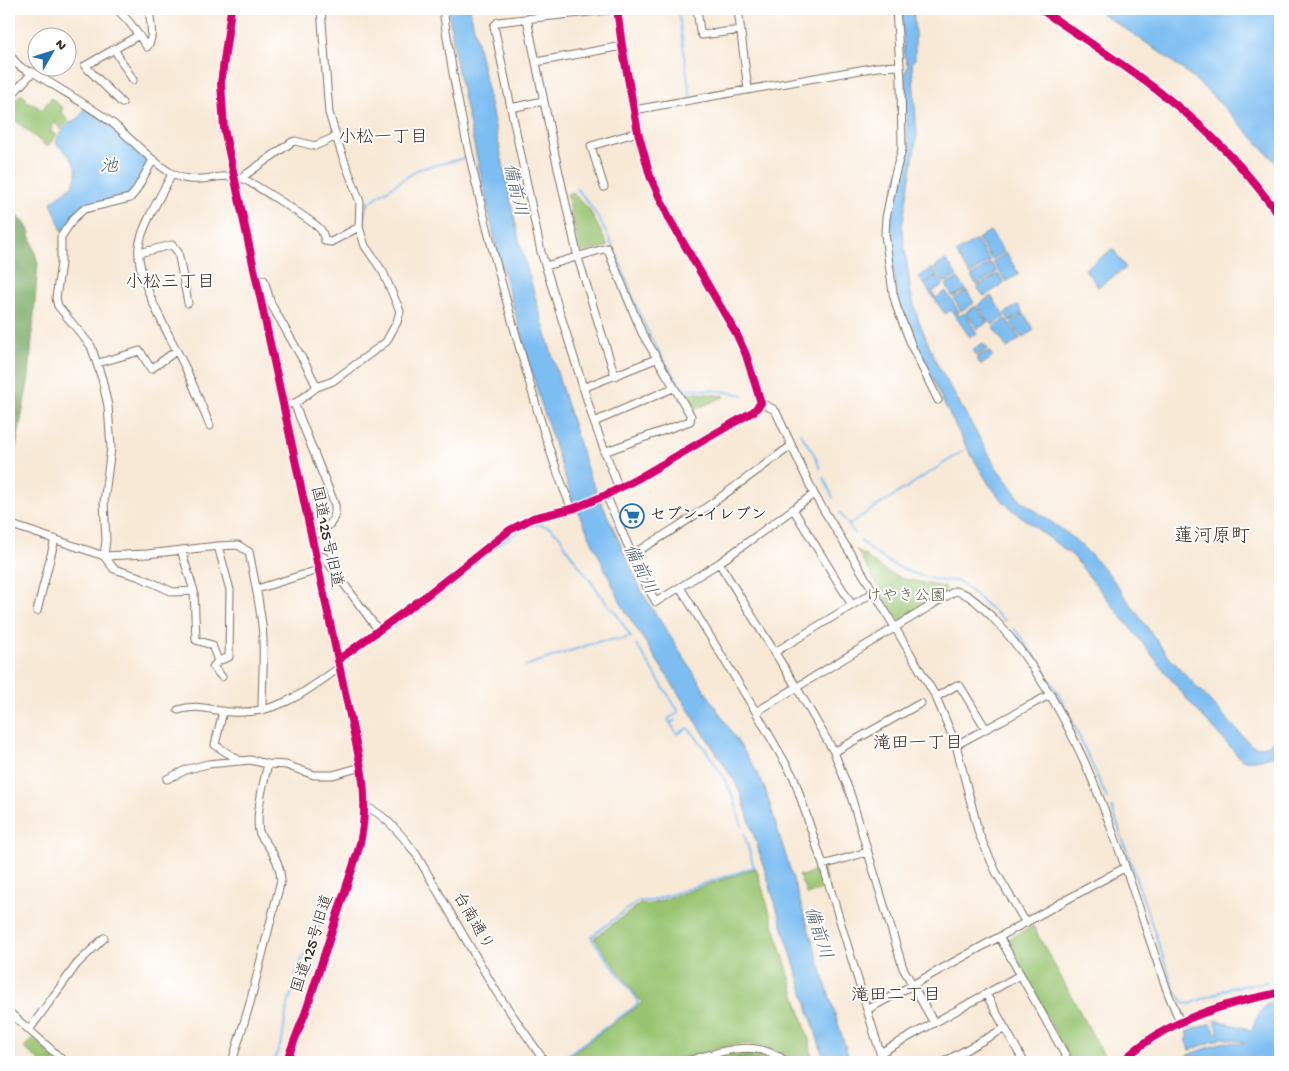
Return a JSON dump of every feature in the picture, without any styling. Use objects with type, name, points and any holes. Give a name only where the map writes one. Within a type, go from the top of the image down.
[{"type":"street","points":[[117,9],[147,47],[152,37],[149,9]]},
{"type":"street","name":"国道125号旧道","points":[[231,9],[222,69],[221,93],[224,129],[237,177],[256,283],[365,790],[361,840],[348,886],[306,1011],[286,1062]]},
{"type":"street","points":[[283,406],[294,402],[317,387],[334,381],[386,342],[400,311],[383,272],[365,246],[359,227],[360,202],[329,113],[321,9]]},
{"type":"street","points":[[443,9],[470,156],[490,242],[539,414],[573,509]]},
{"type":"street","points":[[619,488],[594,422],[546,266],[494,26],[498,22],[617,9],[638,132],[650,176],[660,199],[746,354],[761,403],[776,412],[814,494],[936,696],[956,744],[979,834],[996,872],[1026,923]]},
{"type":"street","points":[[697,9],[702,35],[741,30]]},
{"type":"street","points":[[738,9],[748,90]]},
{"type":"street","points":[[896,9],[900,66],[902,149],[894,178],[886,218],[885,234],[893,294],[897,308],[912,349],[938,400]]},
{"type":"street","points":[[527,19],[578,258],[615,376]]},
{"type":"street","points":[[122,103],[85,66],[139,35]]},
{"type":"street","points":[[536,62],[622,46]]},
{"type":"street","points":[[114,49],[134,80]]},
{"type":"street","points":[[9,54],[17,65],[28,72]]},
{"type":"street","points":[[634,110],[877,67],[900,66]]},
{"type":"street","points":[[9,98],[28,77]]},
{"type":"street","points":[[43,78],[115,126],[153,160],[172,174],[184,179],[200,181],[212,177],[237,177],[295,210],[322,230],[325,241],[331,242],[359,227]]},
{"type":"street","points":[[511,108],[543,101]]},
{"type":"street","points":[[604,187],[591,146],[638,132]]},
{"type":"street","points":[[237,177],[292,142],[296,141],[314,146],[337,136]]},
{"type":"street","points":[[153,160],[130,198],[84,209],[73,219],[61,237],[61,263],[57,289],[58,306],[91,346],[98,362],[108,406],[111,448],[104,502],[106,540],[104,556],[114,569],[140,576],[173,592],[194,591]]},
{"type":"street","points":[[172,174],[142,234],[139,254],[144,279],[155,307],[210,426]]},
{"type":"street","points":[[139,254],[172,245],[178,252],[188,303]]},
{"type":"street","points":[[546,266],[607,248],[642,333],[691,416],[690,421],[604,452]]},
{"type":"street","points":[[256,283],[264,280],[270,304],[317,387]]},
{"type":"street","points":[[98,362],[140,351],[151,369],[176,351]]},
{"type":"street","points":[[583,388],[656,359]]},
{"type":"street","points":[[594,422],[673,388]]},
{"type":"street","points":[[294,402],[335,505],[336,514],[333,521],[312,538]]},
{"type":"street","points":[[178,710],[190,706],[249,713],[281,705],[317,684],[339,663],[379,631],[510,530],[533,518],[573,509],[604,496],[754,411],[761,403]]},
{"type":"street","points":[[632,554],[678,527],[791,446]]},
{"type":"street","points":[[604,496],[656,602],[720,563],[814,494]]},
{"type":"street","points":[[793,509],[852,605]]},
{"type":"street","points":[[9,535],[11,525],[104,556],[147,554],[238,545],[249,552],[262,626],[262,710]]},
{"type":"street","points":[[37,611],[55,539]]},
{"type":"street","points":[[218,546],[230,590],[229,657],[218,661],[213,668],[222,677]]},
{"type":"street","points":[[181,550],[194,591],[196,640],[212,645],[218,661]]},
{"type":"street","points":[[315,554],[324,557],[379,631]]},
{"type":"street","points":[[720,563],[834,752],[845,777],[903,968],[934,1023]]},
{"type":"street","points":[[257,589],[318,570]]},
{"type":"street","points":[[680,587],[794,778],[823,865],[883,1062]]},
{"type":"street","points":[[756,712],[955,591],[974,601],[1003,629],[1031,663],[1051,694],[1090,777],[1168,994],[1180,1022],[1141,1045],[1122,1062]]},
{"type":"street","points":[[775,652],[874,592]]},
{"type":"street","points":[[936,696],[957,685],[960,686],[986,729]]},
{"type":"street","points":[[956,744],[1051,694]]},
{"type":"street","points":[[834,752],[921,703]]},
{"type":"street","points":[[223,711],[215,746],[241,761]]},
{"type":"street","points":[[167,779],[188,769],[208,764],[250,760],[286,765],[314,775],[333,775],[361,767]]},
{"type":"street","points":[[232,1062],[252,994],[281,880],[281,867],[276,856],[258,830],[263,786],[268,764]]},
{"type":"street","name":"台南通り","points":[[365,807],[373,810],[387,822],[416,854],[497,993],[545,1062]]},
{"type":"street","points":[[823,865],[868,852]]},
{"type":"street","points":[[867,1010],[1124,868]]},
{"type":"street","points":[[28,1030],[77,964],[104,938]]},
{"type":"street","points":[[1000,938],[1069,1062]]},
{"type":"street","points":[[880,1053],[1020,975]]},
{"type":"street","points":[[986,994],[1024,1062]]},
{"type":"street","points":[[9,1012],[66,1062]]},
{"type":"street","points":[[944,1062],[1005,1028]]},
{"type":"street","points":[[684,1062],[739,1048],[764,1051],[786,1062]]},
{"type":"green space","points":[[21,94],[27,99],[25,101],[29,104],[31,102],[42,110],[51,98],[63,108],[61,111],[68,121],[61,130],[54,121],[50,132],[57,135],[47,147],[9,115],[9,105]]},
{"type":"green space","points":[[572,192],[589,209],[608,246],[583,253],[580,251],[567,194]]},
{"type":"green space","points":[[9,210],[23,221],[29,230],[38,264],[29,377],[9,484]]},
{"type":"green space","points":[[697,393],[725,396],[692,411],[681,394]]},
{"type":"green space","name":"けやき公園","points":[[856,549],[884,570],[904,579],[944,587],[947,592],[901,620],[896,616]]},
{"type":"green space","points":[[823,867],[830,896],[823,889],[807,895],[799,875],[802,876]]},
{"type":"green space","points":[[756,868],[810,1043],[812,1062],[794,1062],[770,1049],[748,1044],[731,1045],[670,1062],[559,1062],[642,1003],[594,938],[640,904],[651,904]]},
{"type":"green space","points":[[1033,926],[1107,1061],[1072,1062],[1005,941]]},
{"type":"green space","points":[[32,1038],[57,1059],[54,1062],[41,1062],[24,1048]]},
{"type":"green space","points":[[748,1052],[761,1054],[780,1062],[697,1062],[731,1053]]},
{"type":"green space","points":[[749,1056],[770,1062],[720,1062]]},
{"type":"water","points":[[448,9],[470,9],[520,244],[589,475],[643,594],[754,767],[764,786],[850,1062],[825,1062],[741,794],[624,609],[572,499],[541,403],[498,254],[457,67]]},
{"type":"water","points":[[902,9],[913,9],[915,59],[912,62],[917,135],[902,227],[911,294],[918,319],[937,364],[996,467],[1021,500],[1072,537],[1108,573],[1167,655],[1251,745],[1259,747],[1267,745],[1280,735],[1280,751],[1257,760],[1242,760],[1186,698],[1073,556],[1010,508],[1000,498],[967,448],[943,402],[901,309],[896,289],[888,232],[896,181],[908,150],[905,72],[908,66],[904,54]]},
{"type":"water","points":[[1095,9],[1280,9],[1280,167],[1223,106],[1191,76]]},
{"type":"water","name":"池","points":[[86,107],[114,127],[151,160],[129,196],[83,208],[62,231],[51,202],[71,187],[76,178],[76,172],[73,161],[56,144],[58,137],[69,123],[78,119]]},
{"type":"water","points":[[990,231],[1004,252],[992,260],[978,239]]},
{"type":"water","points":[[976,240],[990,261],[970,274],[956,253]]},
{"type":"water","points":[[1113,249],[1126,268],[1098,287],[1085,269]]},
{"type":"water","points":[[1006,253],[1019,274],[1006,282],[993,262]]},
{"type":"water","points":[[946,260],[957,276],[944,283],[935,267]]},
{"type":"water","points":[[991,263],[997,272],[977,285],[971,276]]},
{"type":"water","points":[[933,268],[937,275],[926,282],[938,276],[943,285],[932,292],[936,298],[946,291],[959,312],[957,313],[959,316],[965,313],[977,334],[975,336],[973,334],[970,337],[951,310],[945,314],[919,277]]},
{"type":"water","points":[[998,274],[1004,283],[985,296],[983,295],[977,287]]},
{"type":"water","points":[[958,278],[966,290],[953,297],[946,285]]},
{"type":"water","points":[[967,291],[974,303],[961,311],[954,299]]},
{"type":"water","points":[[991,296],[1005,317],[993,325],[990,321],[988,322],[978,305]]},
{"type":"water","points":[[1018,305],[1023,313],[1010,321],[1005,313]]},
{"type":"water","points":[[976,306],[987,323],[977,329],[966,312]]},
{"type":"water","points":[[1024,314],[1034,330],[1022,338],[1011,323]]},
{"type":"water","points":[[1006,319],[1020,339],[1007,348],[994,328]]},
{"type":"water","points":[[983,343],[988,349],[976,356],[973,349]]},
{"type":"water","points":[[989,351],[993,357],[981,365],[976,358]]},
{"type":"water","points":[[1280,997],[1280,1062],[1186,1062],[1186,1056],[1223,1042],[1242,1044],[1243,1042],[1222,1038],[1190,1050],[1186,1039],[1189,1038],[1186,1032],[1211,1023],[1215,1032],[1219,1034],[1215,1020],[1252,1030],[1262,1010],[1270,1002]]},
{"type":"waterway","points":[[678,9],[690,96]]},
{"type":"waterway","points":[[364,231],[365,210],[369,203],[381,194],[419,169],[465,158]]},
{"type":"waterway","points":[[577,189],[607,233],[644,324],[682,388],[744,395]]},
{"type":"waterway","points":[[800,433],[814,454],[820,468]]},
{"type":"waterway","points":[[848,525],[963,451]]},
{"type":"waterway","points":[[824,478],[833,498]]},
{"type":"waterway","points":[[840,513],[855,534]]},
{"type":"waterway","points":[[451,582],[497,545],[529,525],[537,524],[549,527],[560,536],[567,549],[611,609],[614,610],[631,637]]},
{"type":"waterway","points":[[860,540],[877,555],[906,571],[938,580],[961,583],[1005,621]]},
{"type":"waterway","points":[[393,627],[443,589]]},
{"type":"waterway","points":[[1014,628],[1046,671]]},
{"type":"waterway","points":[[525,666],[600,641],[631,637]]},
{"type":"waterway","points":[[636,644],[679,712],[668,719],[677,734],[688,728],[707,752],[733,797],[742,827]]},
{"type":"waterway","points":[[1051,681],[1070,716],[1107,798]]},
{"type":"waterway","points":[[670,723],[676,720]]},
{"type":"waterway","points":[[1112,808],[1174,989],[1184,1003],[1190,1004],[1230,988],[1267,982]]},
{"type":"waterway","points":[[557,1062],[638,1004],[637,999],[592,939],[592,936],[638,901],[651,901],[754,867],[744,834]]},
{"type":"waterway","points":[[273,1062],[282,1041],[287,1007],[297,978],[296,973],[315,932],[326,918],[331,898]]},
{"type":"cycle path","points":[[231,9],[221,83],[224,129],[364,788],[363,830],[358,851],[306,1011],[286,1062]]},
{"type":"cycle path","points":[[338,660],[427,595],[510,530],[533,518],[575,508],[606,495],[754,411],[761,403],[746,355],[737,335],[670,220],[650,176],[638,132],[617,9]]},
{"type":"cycle path","points":[[1040,9],[1134,73],[1188,115],[1237,163],[1280,217]]},
{"type":"cycle path","points":[[1122,1062],[1150,1039],[1181,1022],[1232,1003],[1280,992]]},
{"type":"place","name":"セブン-イレブン","points":[[632,516]]},
{"type":"district","name":"小松一丁目","points":[[383,138]]},
{"type":"district","name":"小松三丁目","points":[[170,283]]},
{"type":"district","name":"蓮河原町","points":[[1212,537]]},
{"type":"district","name":"滝田一丁目","points":[[918,744]]},
{"type":"district","name":"滝田二丁目","points":[[896,996]]},
{"type":"water label","name":"備前川","points":[[514,190]]},
{"type":"water label","name":"備前川","points":[[639,570]]},
{"type":"water label","name":"備前川","points":[[817,933]]}]
